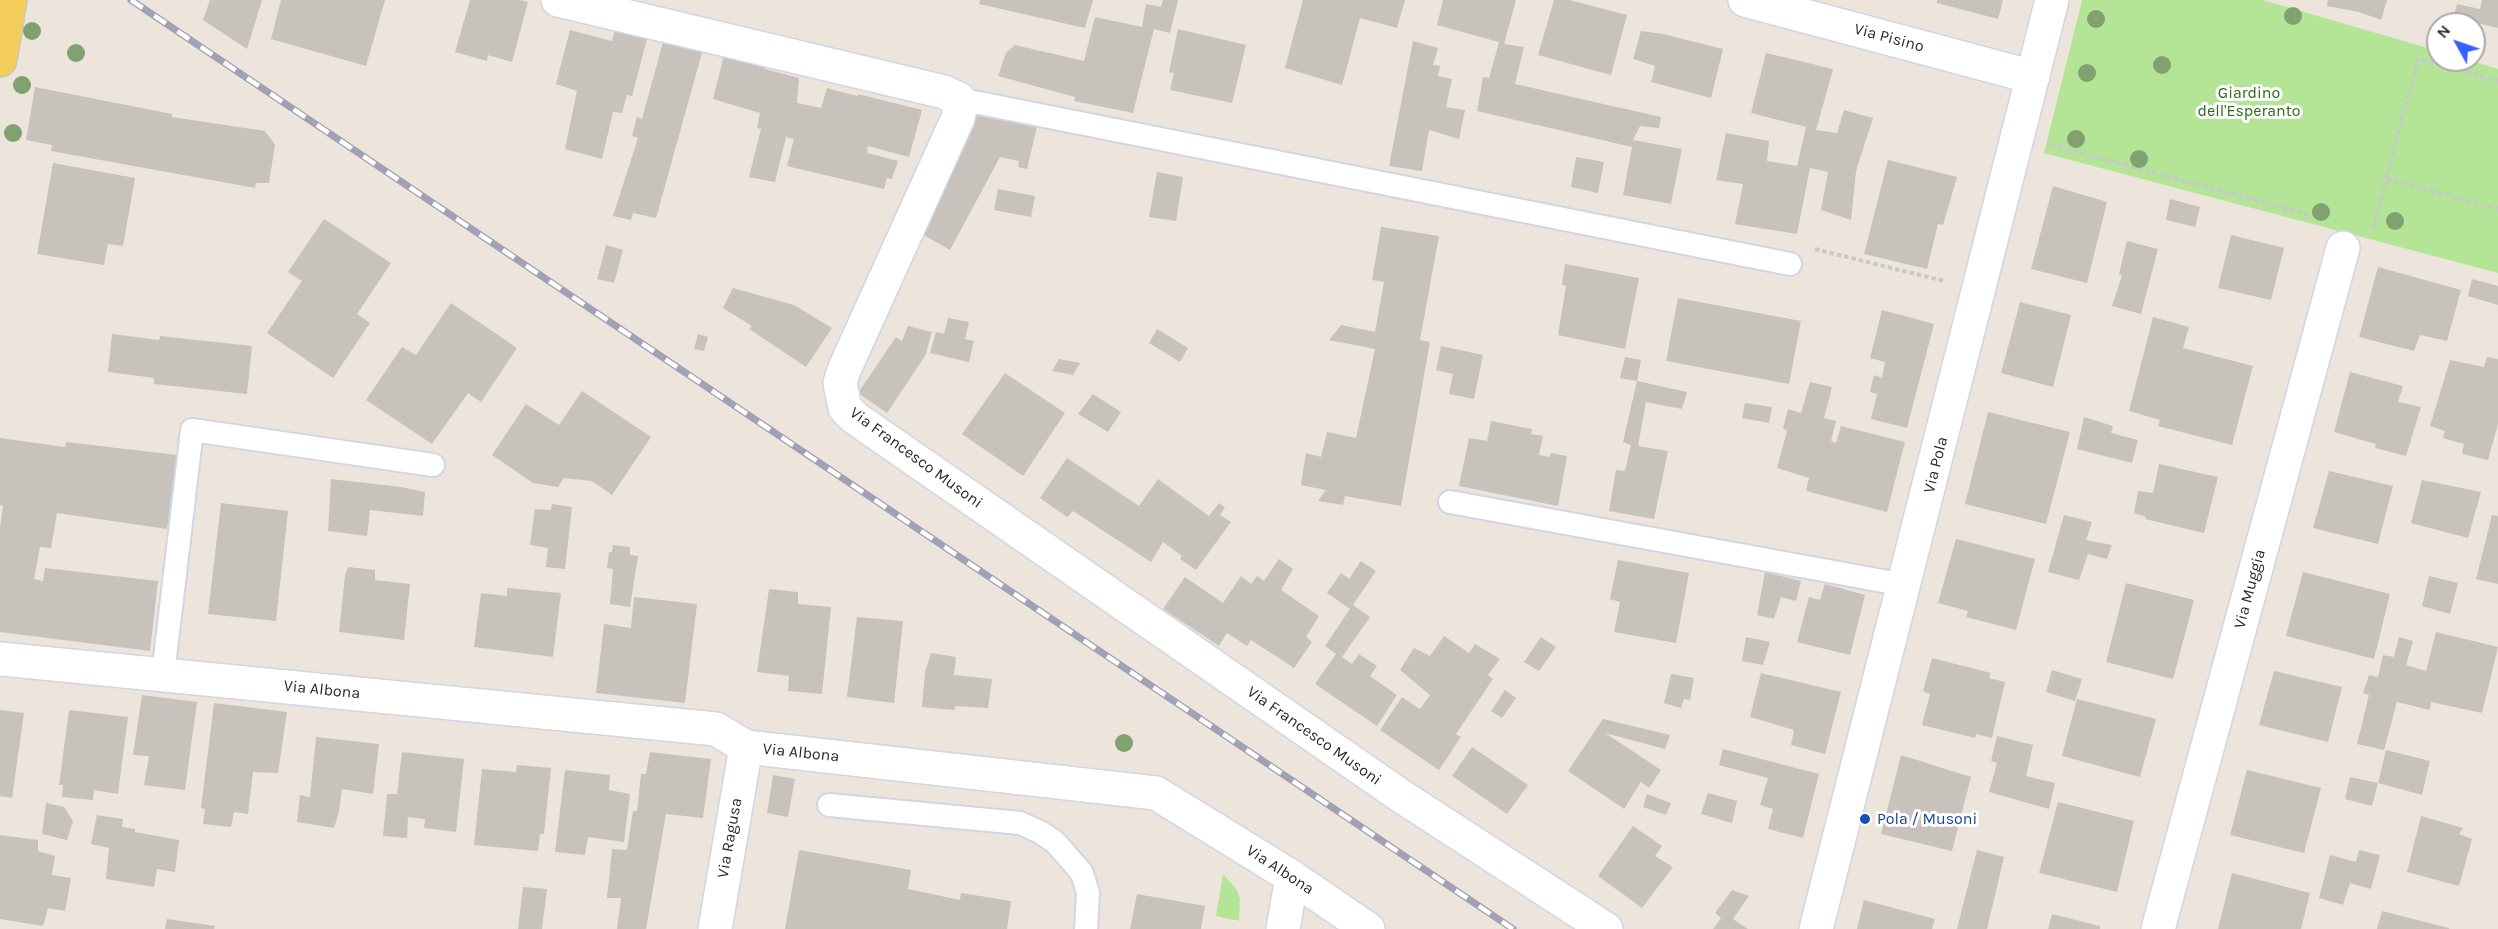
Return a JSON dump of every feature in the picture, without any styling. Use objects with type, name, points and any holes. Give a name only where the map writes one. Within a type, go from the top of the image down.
[{"type":"main road","points":[[0,60],[10,0]]},
{"type":"street","points":[[558,0],[944,92],[959,99]]},
{"type":"street","name":"Via Pisino","points":[[1745,0],[2033,77]]},
{"type":"street","name":"Via Pola","points":[[1816,929],[2052,0]]},
{"type":"street","name":"Via Francesco Musoni","points":[[959,99],[961,104],[958,118],[844,370],[840,383],[845,408],[855,418],[1401,796],[1606,929]]},
{"type":"street","name":"Via Muggia","points":[[2158,929],[2354,239]]},
{"type":"street","name":"Via Albona","points":[[0,658],[716,729],[746,747],[1156,793],[1292,877],[1368,929]]},
{"type":"street","name":"Via Ragusa","points":[[715,929],[746,747]]},
{"type":"street","points":[[1282,929],[1292,877]]},
{"type":"lane","points":[[959,99],[1790,264]]},
{"type":"lane","points":[[163,675],[192,430],[434,465]]},
{"type":"lane","points":[[1450,502],[1905,585]]},
{"type":"lane","points":[[829,804],[1020,823],[1040,832],[1055,842],[1082,873],[1088,893],[1086,929]]},
{"type":"path","points":[[2354,239],[2373,232],[2418,58],[2498,81]]},
{"type":"path","points":[[2019,136],[2325,219]]},
{"type":"path","points":[[2387,179],[2498,209]]},
{"type":"path","points":[[1790,264],[1813,249],[1980,290]]},
{"type":"green space","name":"Giardino dell'Esperanto","points":[[2082,0],[2263,0],[2426,48],[2426,72],[2486,72],[2486,65],[2498,69],[2498,273],[2044,153]]},
{"type":"green space","points":[[1223,874],[1237,890],[1240,899],[1239,921],[1216,916]]},
{"type":"building","points":[[210,0],[262,0],[247,49],[203,20]]},
{"type":"building","points":[[281,0],[385,0],[366,66],[271,39]]},
{"type":"building","points":[[470,0],[528,2],[512,62],[488,55],[487,61],[455,52]]},
{"type":"building","points":[[980,0],[1093,0],[1085,28],[979,4]]},
{"type":"building","points":[[1163,0],[1178,0],[1170,33],[1154,29],[1133,113],[1074,101],[1075,97],[998,76],[1006,53],[1015,45],[1084,61],[1095,17],[1142,27],[1146,4],[1161,7]]},
{"type":"building","points":[[1303,0],[1405,0],[1397,28],[1360,18],[1342,85],[1285,68]]},
{"type":"building","points":[[1443,0],[1516,0],[1504,44],[1524,47],[1515,84],[1661,117],[1659,128],[1640,126],[1633,140],[1682,149],[1671,204],[1623,195],[1632,147],[1477,111],[1483,77],[1489,78],[1499,42],[1437,25]]},
{"type":"building","points":[[1554,0],[1569,0],[1627,15],[1611,75],[1538,55]]},
{"type":"building","points":[[1937,0],[2003,0],[1998,19],[1937,3]]},
{"type":"building","points":[[2328,0],[2387,0],[2381,20],[2359,12],[2327,6]]},
{"type":"building","points":[[2482,0],[2498,0],[2498,28],[2486,25],[2486,12],[2455,12],[2457,4],[2480,9]]},
{"type":"building","points":[[616,26],[648,35],[632,96],[627,95],[622,113],[613,112],[602,159],[565,149],[577,91],[556,84],[570,30],[612,41]]},
{"type":"building","points":[[1178,29],[1246,45],[1232,103],[1170,90],[1174,73],[1169,72]]},
{"type":"building","points":[[1641,31],[1723,49],[1711,98],[1651,82],[1655,66],[1633,59]]},
{"type":"building","points":[[664,38],[703,49],[656,218],[633,213],[631,220],[613,216],[638,138],[632,136],[637,117],[642,119]]},
{"type":"building","points":[[1413,41],[1438,48],[1433,65],[1440,66],[1438,76],[1452,79],[1446,107],[1465,110],[1459,139],[1429,130],[1422,171],[1389,166]]},
{"type":"building","points":[[1766,53],[1833,69],[1816,130],[1837,133],[1844,110],[1873,118],[1856,171],[1851,220],[1821,210],[1828,172],[1810,168],[1797,234],[1735,224],[1743,184],[1716,180],[1726,133],[1769,141],[1767,161],[1797,166],[1806,127],[1751,113]]},
{"type":"building","points":[[724,55],[766,65],[765,69],[799,78],[797,103],[821,108],[827,88],[922,110],[909,157],[868,146],[867,153],[898,161],[892,179],[887,178],[884,189],[787,166],[794,139],[786,137],[775,182],[749,177],[761,129],[757,128],[760,113],[713,99]]},
{"type":"building","points":[[35,87],[172,114],[172,117],[265,131],[275,145],[269,183],[256,183],[255,188],[51,151],[52,145],[26,140]]},
{"type":"building","points":[[976,113],[1037,126],[1027,169],[1018,167],[1019,161],[1000,157],[950,250],[915,230]]},
{"type":"building","points":[[1576,157],[1604,162],[1598,193],[1571,187]]},
{"type":"building","points":[[1888,160],[1957,177],[1943,225],[1938,224],[1927,269],[1864,254]]},
{"type":"building","points":[[53,163],[135,178],[123,246],[108,244],[104,265],[37,254]]},
{"type":"building","points":[[1157,172],[1183,177],[1176,221],[1149,217]]},
{"type":"building","points":[[2053,186],[2107,202],[2087,283],[2031,269]]},
{"type":"building","points":[[998,189],[1035,196],[1031,217],[994,210]]},
{"type":"building","points":[[2170,199],[2200,207],[2195,227],[2166,220]]},
{"type":"building","points":[[324,219],[391,263],[357,314],[370,323],[333,378],[267,333],[302,281],[288,272]]},
{"type":"building","points":[[1381,227],[1439,236],[1420,340],[1430,342],[1401,506],[1345,496],[1343,505],[1318,501],[1326,490],[1301,485],[1306,453],[1321,457],[1327,432],[1356,438],[1375,349],[1329,340],[1341,325],[1375,332],[1384,282],[1372,280]]},
{"type":"building","points":[[2231,235],[2284,248],[2271,300],[2218,288]]},
{"type":"building","points":[[2127,241],[2158,249],[2141,314],[2112,306],[2122,275],[2119,274]]},
{"type":"building","points":[[606,245],[623,250],[614,283],[597,279]]},
{"type":"building","points":[[1565,264],[1639,278],[1625,349],[1558,335],[1566,286],[1562,285]]},
{"type":"building","points":[[2378,267],[2461,290],[2447,341],[2420,335],[2414,351],[2359,337]]},
{"type":"building","points":[[2472,279],[2498,286],[2498,305],[2468,296]]},
{"type":"building","points":[[733,288],[794,305],[832,328],[806,367],[749,329],[752,326],[723,308]]},
{"type":"building","points":[[1678,298],[1801,321],[1789,384],[1666,361]]},
{"type":"building","points":[[2020,302],[2071,315],[2053,387],[2001,373]]},
{"type":"building","points":[[451,303],[517,348],[481,402],[468,393],[432,444],[366,400],[402,347],[416,355]]},
{"type":"building","points":[[1882,310],[1934,324],[1907,428],[1871,419],[1877,394],[1870,392],[1874,375],[1882,378],[1885,362],[1870,358]]},
{"type":"building","points":[[2153,317],[2189,327],[2183,348],[2253,366],[2232,445],[2158,426],[2160,420],[2129,411]]},
{"type":"building","points":[[948,318],[969,322],[965,339],[974,341],[969,362],[930,353],[936,332],[944,334]]},
{"type":"building","points":[[908,326],[932,332],[925,356],[887,413],[858,393],[896,337],[902,341]]},
{"type":"building","points":[[1157,329],[1188,348],[1180,362],[1149,343]]},
{"type":"building","points":[[112,334],[159,340],[160,336],[252,346],[247,394],[154,384],[154,378],[108,372]]},
{"type":"building","points":[[698,334],[708,337],[704,351],[694,349]]},
{"type":"building","points":[[1441,346],[1483,355],[1474,399],[1449,394],[1453,374],[1436,370]]},
{"type":"building","points":[[1625,357],[1641,360],[1637,381],[1620,378]]},
{"type":"building","points":[[2487,357],[2498,359],[2498,424],[2488,460],[2462,454],[2464,444],[2443,438],[2445,431],[2430,426],[2450,360],[2484,367]]},
{"type":"building","points":[[1059,359],[1080,363],[1073,375],[1052,371]]},
{"type":"building","points":[[2350,372],[2403,386],[2398,402],[2421,407],[2406,456],[2375,448],[2376,444],[2334,432]]},
{"type":"building","points":[[1005,373],[1065,413],[1023,476],[962,434]]},
{"type":"building","points":[[1637,381],[1687,392],[1682,409],[1646,402],[1638,446],[1668,451],[1654,519],[1609,511],[1616,470],[1625,471],[1631,445],[1623,442]]},
{"type":"building","points":[[1810,382],[1832,387],[1824,418],[1836,421],[1831,441],[1836,443],[1841,426],[1905,442],[1887,512],[1806,491],[1809,478],[1777,468],[1787,431],[1783,428],[1788,409],[1801,413]]},
{"type":"building","points":[[582,391],[651,437],[612,495],[592,481],[564,478],[558,487],[533,483],[492,455],[526,404],[559,425]]},
{"type":"building","points":[[1093,394],[1121,412],[1108,432],[1078,414]]},
{"type":"building","points":[[1745,403],[1772,407],[1769,423],[1742,418]]},
{"type":"building","points":[[1988,412],[2070,432],[2046,524],[1965,504]]},
{"type":"building","points":[[2084,417],[2113,426],[2111,433],[2138,440],[2132,463],[2077,449]]},
{"type":"building","points":[[1491,421],[1532,429],[1531,434],[1543,436],[1539,455],[1549,457],[1551,453],[1567,456],[1558,506],[1459,486],[1469,438],[1487,441]]},
{"type":"building","points":[[0,438],[65,447],[66,442],[177,455],[167,529],[57,513],[51,548],[40,547],[34,579],[43,581],[45,568],[158,581],[150,651],[0,632],[0,528],[3,506],[0,505]]},
{"type":"building","points":[[1067,458],[1139,506],[1158,479],[1209,516],[1219,503],[1225,507],[1220,515],[1231,522],[1196,570],[1180,559],[1182,556],[1163,542],[1151,562],[1073,511],[1067,517],[1040,498]]},
{"type":"building","points":[[2159,464],[2218,477],[2204,533],[2145,519],[2146,517],[2134,513],[2138,491],[2153,493]]},
{"type":"building","points":[[2329,471],[2393,486],[2378,544],[2313,528]]},
{"type":"building","points":[[331,479],[425,492],[423,516],[370,510],[367,536],[328,531]]},
{"type":"building","points":[[2422,480],[2481,492],[2468,538],[2411,523]]},
{"type":"building","points":[[221,503],[288,511],[276,621],[208,614]]},
{"type":"building","points":[[552,504],[572,507],[565,569],[546,567],[548,548],[530,545],[535,509],[551,510]]},
{"type":"building","points":[[2064,515],[2092,522],[2086,540],[2112,545],[2107,559],[2088,554],[2079,580],[2048,572]]},
{"type":"building","points":[[2492,515],[2498,516],[2498,584],[2476,579]]},
{"type":"building","points":[[1956,539],[2035,559],[2016,630],[1966,617],[1968,611],[1938,603]]},
{"type":"building","points":[[613,545],[630,547],[630,555],[638,556],[630,607],[610,604],[613,569],[607,568],[609,552],[612,552]]},
{"type":"building","points":[[1279,559],[1293,569],[1281,590],[1319,616],[1306,637],[1312,642],[1294,668],[1251,640],[1247,646],[1227,633],[1219,646],[1163,609],[1185,577],[1223,603],[1241,576],[1251,584],[1257,576],[1264,581]]},
{"type":"building","points":[[1618,560],[1689,573],[1676,643],[1614,632],[1620,602],[1610,599]]},
{"type":"building","points":[[1361,561],[1376,571],[1353,605],[1370,617],[1342,657],[1352,664],[1359,654],[1377,666],[1370,676],[1397,695],[1377,726],[1315,684],[1336,654],[1325,646],[1350,609],[1327,593],[1341,573],[1349,579]]},
{"type":"building","points":[[348,567],[375,570],[375,580],[410,584],[404,640],[339,632]]},
{"type":"building","points":[[1765,572],[1801,581],[1796,601],[1781,597],[1774,619],[1757,615]]},
{"type":"building","points":[[2303,572],[2390,594],[2374,659],[2286,636]]},
{"type":"building","points":[[2429,576],[2458,583],[2450,614],[2422,606]]},
{"type":"building","points":[[2126,583],[2194,600],[2173,679],[2106,662]]},
{"type":"building","points":[[1825,584],[1865,595],[1850,655],[1797,642],[1809,597],[1820,600]]},
{"type":"building","points":[[507,588],[561,593],[553,657],[474,647],[481,593],[507,596]]},
{"type":"building","points":[[769,589],[798,592],[798,604],[831,607],[822,694],[788,691],[789,676],[757,672]]},
{"type":"building","points":[[634,597],[697,604],[685,703],[596,693],[604,624],[631,628]]},
{"type":"building","points":[[857,617],[903,621],[894,703],[847,697]]},
{"type":"building","points":[[2436,632],[2498,647],[2482,713],[2431,702],[2430,710],[2397,702],[2384,750],[2357,744],[2369,695],[2363,693],[2369,675],[2378,677],[2383,655],[2394,657],[2399,637],[2413,641],[2406,665],[2426,671]]},
{"type":"building","points":[[1444,636],[1469,653],[1475,644],[1500,659],[1488,675],[1493,679],[1456,734],[1461,737],[1439,770],[1380,730],[1402,697],[1420,709],[1430,695],[1400,670],[1414,648],[1430,656]]},
{"type":"building","points":[[1541,637],[1556,647],[1539,671],[1524,662]]},
{"type":"building","points":[[1746,637],[1770,642],[1763,665],[1742,661]]},
{"type":"building","points":[[931,653],[956,657],[954,675],[992,679],[988,708],[956,706],[954,710],[922,707],[925,672]]},
{"type":"building","points":[[1932,658],[1991,673],[1989,678],[2005,682],[1992,738],[1976,734],[1975,738],[1922,725],[1930,694],[1923,691]]},
{"type":"building","points":[[2052,670],[2082,679],[2075,701],[2046,692]]},
{"type":"building","points":[[2274,671],[2342,687],[2328,742],[2259,725]]},
{"type":"building","points":[[1761,673],[1841,692],[1825,754],[1791,745],[1794,730],[1750,717]]},
{"type":"building","points":[[1671,674],[1694,678],[1690,700],[1684,699],[1681,708],[1664,703]]},
{"type":"building","points":[[1505,690],[1516,698],[1502,718],[1491,711]]},
{"type":"building","points":[[142,695],[197,702],[185,790],[144,785],[149,756],[133,755]]},
{"type":"building","points":[[2077,699],[2156,719],[2140,777],[2062,756]]},
{"type":"building","points":[[214,703],[287,712],[278,773],[253,772],[248,814],[234,812],[231,827],[203,824],[205,809],[201,808]]},
{"type":"building","points":[[0,710],[24,713],[12,798],[0,796]]},
{"type":"building","points":[[69,710],[128,717],[118,794],[94,790],[93,800],[62,797],[63,785],[59,785]]},
{"type":"building","points":[[1603,719],[1670,735],[1665,749],[1605,733],[1661,770],[1649,788],[1641,782],[1624,809],[1568,771]]},
{"type":"building","points":[[1997,736],[2033,745],[2026,776],[2055,783],[2049,809],[1989,792],[1997,763],[1991,761]]},
{"type":"building","points":[[316,737],[379,744],[373,794],[342,789],[334,828],[297,822],[300,795],[310,797]]},
{"type":"building","points":[[1472,747],[1528,785],[1507,814],[1452,776]]},
{"type":"building","points":[[1723,749],[1819,774],[1803,838],[1768,829],[1773,809],[1760,805],[1768,778],[1719,765]]},
{"type":"building","points":[[2386,750],[2430,761],[2422,795],[2378,783]]},
{"type":"building","points":[[402,752],[464,759],[456,832],[424,828],[425,819],[408,817],[407,838],[383,836],[387,794],[397,794]]},
{"type":"building","points":[[650,752],[711,759],[703,818],[666,814],[646,929],[617,929],[621,898],[607,898],[612,849],[627,850],[633,811],[637,811],[641,774],[646,774]]},
{"type":"building","points":[[1901,755],[1971,777],[1952,851],[1881,834]]},
{"type":"building","points":[[517,765],[551,768],[544,834],[540,834],[538,851],[474,845],[482,769],[516,772]]},
{"type":"building","points":[[565,770],[610,775],[609,790],[630,794],[624,842],[588,837],[585,855],[555,852]]},
{"type":"building","points":[[2247,770],[2321,788],[2304,853],[2230,835]]},
{"type":"building","points":[[773,775],[795,779],[788,817],[767,813]]},
{"type":"building","points":[[2350,777],[2378,783],[2372,806],[2345,799]]},
{"type":"building","points":[[1708,793],[1737,801],[1732,823],[1701,814]]},
{"type":"building","points":[[1647,794],[1671,803],[1666,815],[1643,807]]},
{"type":"building","points":[[2058,802],[2134,821],[2117,892],[2039,873]]},
{"type":"building","points":[[46,803],[64,807],[73,821],[67,840],[42,834]]},
{"type":"building","points":[[97,815],[123,819],[122,827],[135,829],[135,832],[179,840],[175,872],[157,869],[154,887],[106,879],[109,848],[91,844]]},
{"type":"building","points":[[2421,816],[2463,828],[2459,834],[2472,839],[2459,886],[2407,872]]},
{"type":"building","points":[[1633,826],[1662,846],[1655,856],[1673,867],[1642,908],[1598,876]]},
{"type":"building","points":[[0,835],[38,840],[38,851],[55,856],[52,875],[71,878],[65,911],[48,908],[43,926],[0,919]]},
{"type":"building","points":[[799,850],[911,870],[908,889],[960,900],[961,893],[1011,901],[1007,929],[785,929]]},
{"type":"building","points":[[1977,850],[2004,857],[1987,929],[1957,929]]},
{"type":"building","points":[[2359,850],[2380,855],[2371,889],[2350,883],[2343,905],[2319,898],[2330,855],[2356,862]]},
{"type":"building","points":[[2232,873],[2310,893],[2301,929],[2218,929]]},
{"type":"building","points":[[523,887],[547,889],[542,929],[518,929]]},
{"type":"building","points":[[1732,890],[1749,896],[1733,919],[1748,929],[1713,929],[1721,918],[1715,913]]},
{"type":"building","points":[[1137,894],[1205,906],[1201,929],[1130,929]]},
{"type":"building","points":[[1864,900],[1935,919],[1932,929],[1857,929]]},
{"type":"building","points":[[2382,911],[2449,928],[2449,929],[2377,929]]},
{"type":"building","points":[[2052,914],[2100,926],[2100,929],[2048,929]]},
{"type":"building","points":[[167,919],[215,926],[214,929],[165,929]]},
{"type":"railway","points":[[131,0],[1513,929]]},
{"type":"place","name":"Pola / Musoni","points":[[1865,819]]}]
